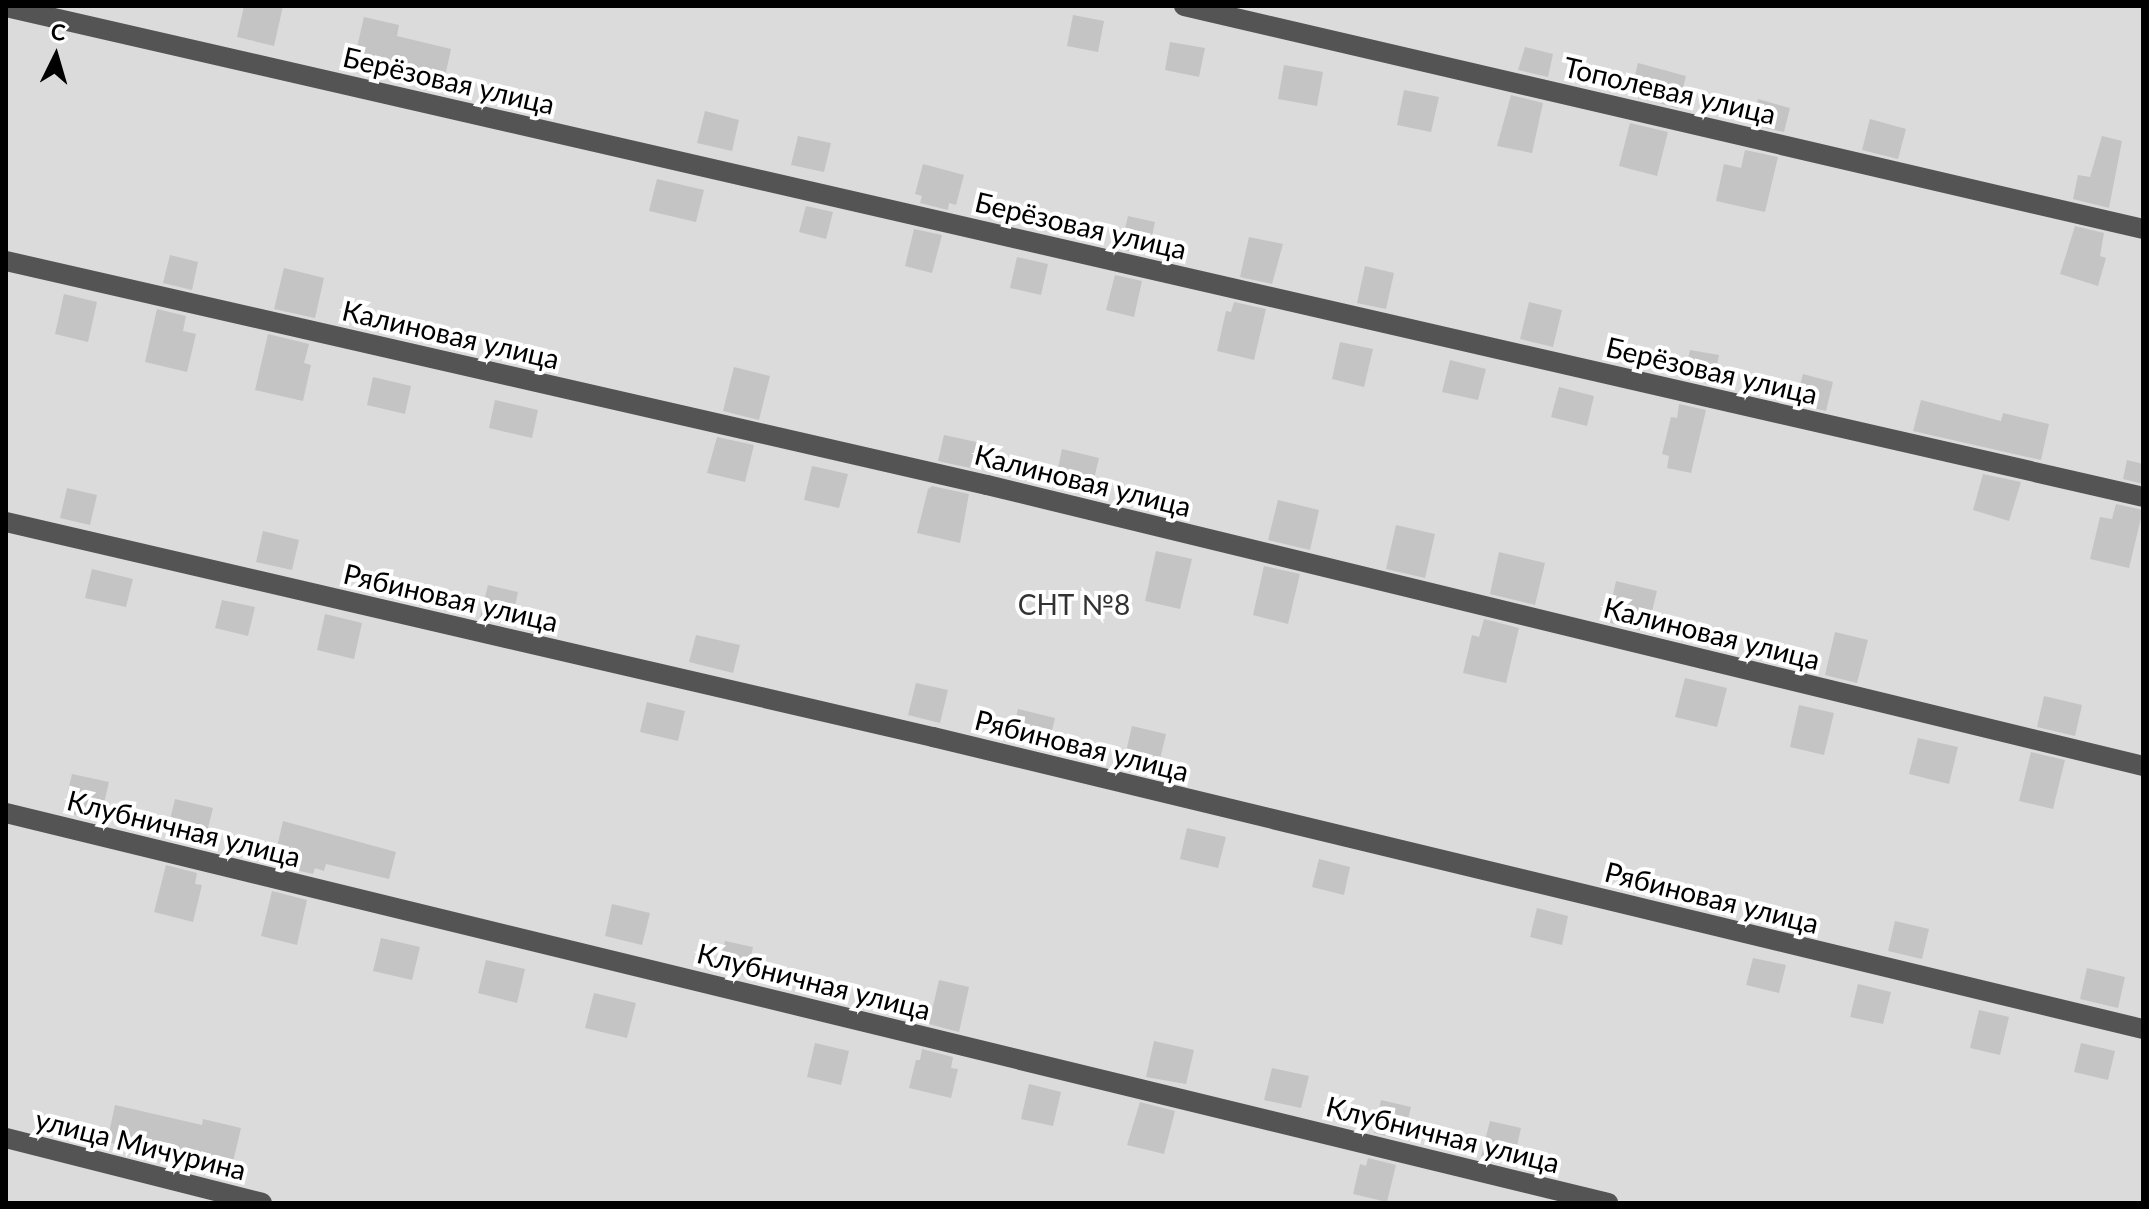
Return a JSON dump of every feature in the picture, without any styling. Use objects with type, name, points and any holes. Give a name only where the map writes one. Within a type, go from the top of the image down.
[{"type":"street","name":"Тополевая улица","points":[[1184,6],[2143,229]]},
{"type":"street","name":"Берёзовая улица","points":[[6,7],[2143,497]]},
{"type":"street","name":"Калиновая улица","points":[[6,261],[987,485],[2143,766]]},
{"type":"street","name":"Рябиновая улица","points":[[6,522],[933,737],[2143,1029]]},
{"type":"street","name":"Клубничная улица","points":[[6,813],[1608,1203]]},
{"type":"street","name":"улица Мичурина","points":[[6,1138],[262,1203]]},
{"type":"green space","name":"СНТ №8","points":[[6,6],[2143,6],[2143,1203],[6,1203]]},
{"type":"building","points":[[244,6],[283,6],[274,46],[237,37]]},
{"type":"building","points":[[1073,15],[1104,21],[1098,52],[1067,46]]},
{"type":"building","points":[[364,17],[399,25],[397,36],[451,49],[444,81],[354,60]]},
{"type":"building","points":[[1170,42],[1205,48],[1199,77],[1165,70]]},
{"type":"building","points":[[1525,47],[1553,54],[1548,77],[1518,70]]},
{"type":"building","points":[[1638,63],[1686,76],[1678,108],[1630,96]]},
{"type":"building","points":[[1284,65],[1323,72],[1317,106],[1278,99]]},
{"type":"building","points":[[1404,90],[1439,97],[1431,132],[1397,125]]},
{"type":"building","points":[[1511,95],[1543,103],[1532,153],[1497,146]]},
{"type":"building","points":[[1758,99],[1790,108],[1784,132],[1752,125]]},
{"type":"building","points":[[705,111],[739,120],[732,151],[697,143]]},
{"type":"building","points":[[1870,119],[1906,129],[1898,159],[1862,150]]},
{"type":"building","points":[[1630,123],[1668,132],[1657,176],[1619,166]]},
{"type":"building","points":[[798,136],[831,143],[824,172],[791,165]]},
{"type":"building","points":[[2102,136],[2122,141],[2109,208],[2073,199],[2078,175],[2090,177]]},
{"type":"building","points":[[1745,150],[1778,157],[1765,212],[1716,201],[1724,164],[1741,168]]},
{"type":"building","points":[[923,164],[964,175],[956,205],[949,203],[948,210],[920,203],[922,196],[915,194]]},
{"type":"building","points":[[657,179],[704,190],[696,222],[649,211]]},
{"type":"building","points":[[806,206],[833,212],[826,239],[799,232]]},
{"type":"building","points":[[1128,216],[1155,222],[1148,255],[1120,249]]},
{"type":"building","points":[[2075,226],[2104,233],[2100,256],[2106,258],[2098,286],[2060,274]]},
{"type":"building","points":[[914,229],[942,235],[932,273],[905,266]]},
{"type":"building","points":[[1249,237],[1283,244],[1272,284],[1240,277]]},
{"type":"building","points":[[170,255],[198,262],[192,290],[163,283]]},
{"type":"building","points":[[1017,257],[1048,264],[1041,295],[1010,288]]},
{"type":"building","points":[[1365,266],[1394,273],[1386,309],[1357,303]]},
{"type":"building","points":[[284,268],[324,278],[315,318],[274,309]]},
{"type":"building","points":[[1115,275],[1142,281],[1134,317],[1106,310]]},
{"type":"building","points":[[64,294],[97,302],[88,342],[55,334]]},
{"type":"building","points":[[1234,302],[1266,309],[1254,360],[1217,351],[1226,311],[1231,312]]},
{"type":"building","points":[[1529,302],[1562,310],[1553,347],[1520,339]]},
{"type":"building","points":[[157,309],[186,316],[183,331],[196,334],[187,372],[145,362]]},
{"type":"building","points":[[268,334],[309,344],[304,363],[311,365],[303,401],[255,390]]},
{"type":"building","points":[[1340,342],[1373,349],[1364,387],[1332,379]]},
{"type":"building","points":[[1690,350],[1719,355],[1713,385],[1684,378]]},
{"type":"building","points":[[1450,360],[1486,369],[1478,400],[1442,392]]},
{"type":"building","points":[[734,367],[770,376],[759,420],[723,411]]},
{"type":"building","points":[[1803,374],[1833,382],[1826,411],[1795,404]]},
{"type":"building","points":[[373,377],[411,386],[405,414],[367,405]]},
{"type":"building","points":[[1559,387],[1594,396],[1587,426],[1551,417]]},
{"type":"building","points":[[495,400],[538,410],[532,438],[489,428]]},
{"type":"building","points":[[1921,400],[2001,421],[2003,413],[2049,424],[2041,460],[1913,431]]},
{"type":"building","points":[[1679,404],[1706,410],[1691,473],[1667,468],[1669,456],[1662,454],[1671,417],[1677,418]]},
{"type":"building","points":[[944,435],[981,443],[975,469],[938,461]]},
{"type":"building","points":[[717,437],[754,445],[745,482],[707,473]]},
{"type":"building","points":[[1062,449],[1099,458],[1090,495],[1054,487]]},
{"type":"building","points":[[2127,460],[2143,464],[2143,484],[2123,479]]},
{"type":"building","points":[[812,466],[848,474],[839,508],[804,500]]},
{"type":"building","points":[[1983,474],[2021,482],[2009,521],[1973,510]]},
{"type":"building","points":[[932,486],[969,494],[960,543],[917,533],[928,489]]},
{"type":"building","points":[[67,488],[97,495],[90,525],[60,518]]},
{"type":"building","points":[[1278,500],[1319,510],[1310,550],[1268,540]]},
{"type":"building","points":[[2116,504],[2143,510],[2129,568],[2090,559],[2100,517],[2112,519]]},
{"type":"building","points":[[1396,525],[1435,534],[1425,578],[1386,569]]},
{"type":"building","points":[[263,531],[299,540],[292,570],[256,562]]},
{"type":"building","points":[[1156,551],[1192,559],[1180,609],[1145,601]]},
{"type":"building","points":[[1499,552],[1545,563],[1535,605],[1490,594]]},
{"type":"building","points":[[1264,566],[1300,574],[1288,624],[1253,615]]},
{"type":"building","points":[[92,569],[133,579],[126,607],[85,598]]},
{"type":"building","points":[[1616,581],[1657,591],[1647,632],[1607,622]]},
{"type":"building","points":[[488,585],[518,592],[511,624],[480,617]]},
{"type":"building","points":[[222,600],[255,607],[248,636],[215,628]]},
{"type":"building","points":[[325,614],[362,623],[354,659],[317,650]]},
{"type":"building","points":[[1484,619],[1519,628],[1506,683],[1463,673],[1472,635],[1479,637]]},
{"type":"building","points":[[1835,632],[1868,640],[1857,683],[1825,675]]},
{"type":"building","points":[[696,635],[740,645],[733,673],[689,662]]},
{"type":"building","points":[[1685,678],[1727,688],[1717,727],[1675,717]]},
{"type":"building","points":[[916,683],[948,690],[940,723],[908,715]]},
{"type":"building","points":[[2044,696],[2082,705],[2075,736],[2037,727]]},
{"type":"building","points":[[647,702],[685,711],[678,741],[640,732]]},
{"type":"building","points":[[1799,705],[1834,713],[1824,755],[1790,747]]},
{"type":"building","points":[[1018,709],[1055,718],[1048,747],[1011,738]]},
{"type":"building","points":[[1132,726],[1166,734],[1158,768],[1124,760]]},
{"type":"building","points":[[1918,738],[1958,747],[1949,784],[1909,774]]},
{"type":"building","points":[[2031,752],[2065,760],[2053,809],[2019,801]]},
{"type":"building","points":[[72,774],[109,782],[100,820],[63,812]]},
{"type":"building","points":[[175,799],[213,808],[203,848],[172,840],[173,833],[167,832]]},
{"type":"building","points":[[283,821],[396,852],[389,879],[326,864],[324,871],[315,868],[313,874],[278,866],[280,857],[275,856]]},
{"type":"building","points":[[1187,828],[1226,837],[1218,868],[1180,859]]},
{"type":"building","points":[[1319,859],[1350,867],[1344,895],[1312,887]]},
{"type":"building","points":[[166,865],[197,873],[195,884],[202,885],[193,922],[154,912]]},
{"type":"building","points":[[272,891],[307,900],[297,945],[261,936]]},
{"type":"building","points":[[612,904],[650,913],[642,945],[605,936]]},
{"type":"building","points":[[1537,908],[1568,916],[1562,945],[1530,937]]},
{"type":"building","points":[[1895,921],[1929,929],[1922,959],[1888,951]]},
{"type":"building","points":[[381,938],[420,947],[412,980],[373,971]]},
{"type":"building","points":[[725,941],[753,947],[747,976],[718,969]]},
{"type":"building","points":[[1753,958],[1786,965],[1779,993],[1746,985]]},
{"type":"building","points":[[486,960],[525,969],[517,1003],[478,993]]},
{"type":"building","points":[[2087,968],[2125,977],[2118,1008],[2080,999]]},
{"type":"building","points":[[939,980],[969,987],[959,1032],[929,1024]]},
{"type":"building","points":[[1858,984],[1891,992],[1883,1024],[1850,1017]]},
{"type":"building","points":[[594,993],[636,1003],[627,1038],[585,1028]]},
{"type":"building","points":[[1979,1010],[2009,1017],[2000,1055],[1970,1048]]},
{"type":"building","points":[[1154,1041],[1194,1050],[1186,1084],[1146,1077]]},
{"type":"building","points":[[815,1043],[849,1051],[841,1085],[807,1077]]},
{"type":"building","points":[[2081,1043],[2115,1051],[2108,1080],[2074,1072]]},
{"type":"building","points":[[922,1049],[953,1057],[951,1068],[958,1069],[951,1098],[909,1088]]},
{"type":"building","points":[[1272,1068],[1309,1076],[1301,1108],[1264,1100]]},
{"type":"building","points":[[1029,1084],[1061,1092],[1053,1126],[1021,1119]]},
{"type":"building","points":[[1381,1100],[1411,1107],[1403,1140],[1374,1133]]},
{"type":"building","points":[[1140,1102],[1175,1111],[1164,1154],[1127,1145]]},
{"type":"building","points":[[115,1105],[202,1125],[203,1119],[241,1128],[232,1166],[141,1144],[140,1150],[107,1142]]},
{"type":"building","points":[[1490,1121],[1521,1128],[1513,1164],[1481,1156]]},
{"type":"building","points":[[1368,1158],[1396,1165],[1387,1202],[1353,1194],[1360,1164],[1366,1166]]}]
